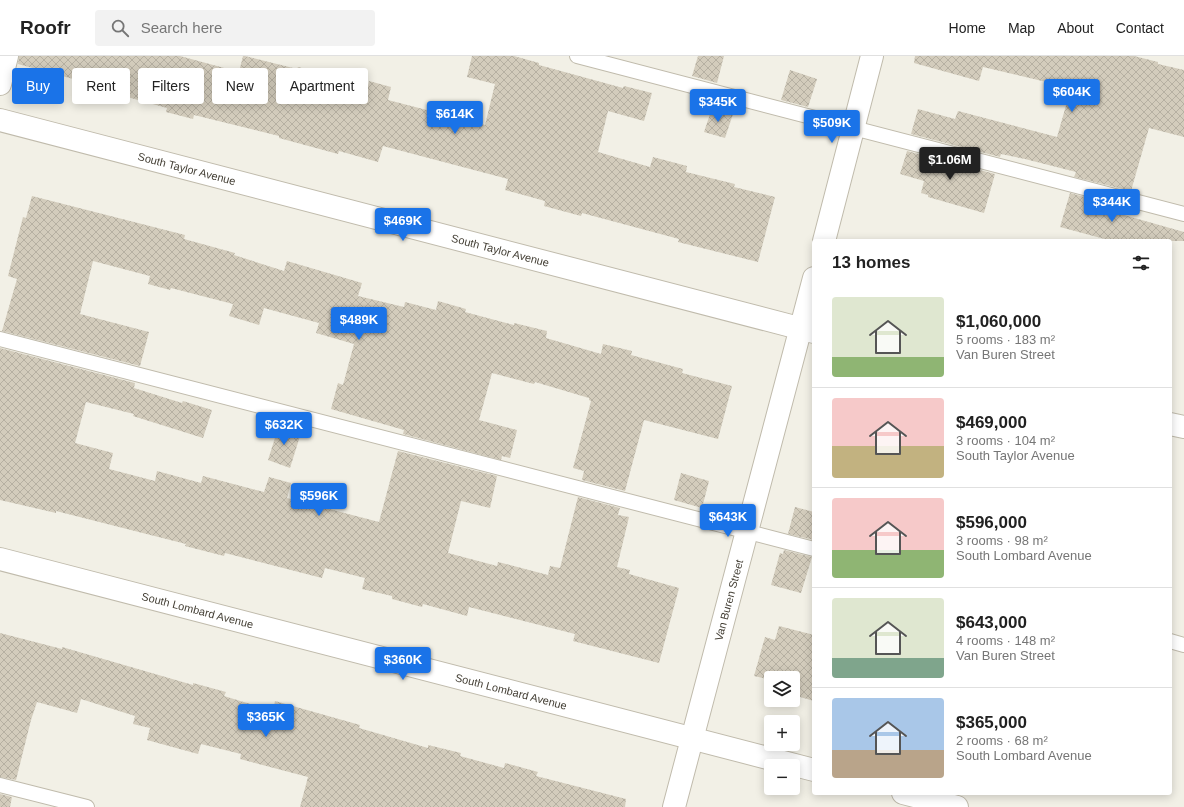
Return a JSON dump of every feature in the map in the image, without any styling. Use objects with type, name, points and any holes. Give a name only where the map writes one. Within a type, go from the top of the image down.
[{"type":"street","points":[[0,84],[7,56]]},
{"type":"street","points":[[825,239],[872,56]]},
{"type":"street","name":"South Taylor Avenue","points":[[0,120],[807,330]]},
{"type":"street","name":"Van Buren Street","points":[[674,807],[747,532],[807,330],[812,293]]},
{"type":"street","points":[[1172,424],[1184,427]]},
{"type":"street","name":"South Lombard Avenue","points":[[0,559],[812,769]]},
{"type":"street","points":[[911,795],[956,807]]},
{"type":"lane","points":[[577,56],[1184,214]]},
{"type":"lane","points":[[0,339],[812,548]]},
{"type":"lane","points":[[1172,641],[1184,644]]},
{"type":"lane","points":[[0,785],[87,807]]},
{"type":"building","points":[[19,56],[180,56],[224,68],[212,68],[212,104],[268,104],[268,68],[240,68],[243,56],[245,56],[293,68],[276,68],[276,104],[368,104],[369,81],[391,87],[388,100],[485,125],[495,84],[467,77],[472,56],[514,56],[539,63],[539,65],[623,88],[624,86],[652,93],[644,121],[608,111],[598,152],[650,167],[653,157],[687,166],[686,172],[735,184],[734,187],[775,197],[758,262],[678,242],[679,239],[582,213],[581,216],[544,206],[545,201],[505,190],[508,179],[383,146],[378,162],[339,151],[338,154],[279,138],[279,136],[194,115],[193,119],[166,112],[167,108],[153,104],[204,104],[204,68],[138,68],[138,100],[130,98],[130,68],[72,68],[72,79],[64,76],[64,68],[33,68],[18,64]]},
{"type":"building","points":[[698,56],[724,56],[717,83],[692,76]]},
{"type":"building","points":[[915,56],[1134,56],[1158,62],[1158,64],[1184,70],[1184,137],[1149,128],[1131,191],[1074,177],[1076,172],[1001,154],[1000,157],[911,134],[918,109],[955,119],[958,111],[1057,137],[1069,95],[1062,94],[1063,86],[983,67],[979,81],[914,63]]},
{"type":"building","points":[[790,70],[817,79],[808,107],[781,100]]},
{"type":"building","points":[[712,108],[733,114],[725,138],[704,132]]},
{"type":"building","points":[[907,151],[995,174],[984,213],[928,197],[928,195],[921,193],[924,181],[900,174]]},
{"type":"building","points":[[1070,193],[1126,208],[1124,215],[1184,232],[1184,241],[1172,241],[1172,239],[1105,239],[1060,227]]},
{"type":"building","points":[[32,196],[185,235],[184,239],[235,253],[234,255],[284,271],[287,261],[362,283],[358,296],[404,307],[405,302],[436,310],[438,301],[466,309],[465,312],[514,325],[514,323],[547,331],[546,338],[601,354],[603,344],[632,351],[631,355],[683,369],[682,373],[732,386],[718,439],[644,420],[625,491],[582,480],[584,471],[573,468],[591,401],[589,398],[535,382],[534,384],[492,373],[479,420],[517,430],[510,458],[502,456],[501,460],[403,434],[404,430],[331,409],[338,383],[343,385],[354,344],[316,333],[319,323],[264,308],[259,325],[229,316],[233,304],[171,288],[170,290],[148,284],[150,276],[93,261],[80,314],[149,332],[140,366],[2,331],[17,279],[8,276],[23,217],[26,218]]},
{"type":"building","points":[[0,348],[135,383],[134,388],[182,403],[183,401],[212,410],[203,438],[133,416],[134,414],[86,402],[75,443],[113,453],[109,469],[155,481],[157,471],[201,483],[203,476],[264,492],[269,477],[291,483],[287,498],[379,522],[398,451],[497,476],[490,508],[461,501],[448,553],[497,566],[498,562],[548,575],[550,566],[560,568],[578,497],[620,508],[618,515],[629,517],[617,567],[630,570],[629,574],[679,588],[659,663],[573,641],[575,634],[469,607],[467,616],[423,604],[422,607],[392,599],[392,596],[362,589],[365,578],[325,568],[322,578],[225,553],[224,556],[185,546],[186,544],[56,511],[56,513],[0,500]]},
{"type":"building","points":[[279,425],[301,433],[290,468],[268,460]]},
{"type":"building","points":[[681,473],[709,481],[702,508],[674,500]]},
{"type":"building","points":[[795,507],[812,511],[812,540],[788,534]]},
{"type":"building","points":[[784,550],[812,557],[801,593],[771,585],[780,553],[783,554]]},
{"type":"building","points":[[779,626],[812,634],[812,700],[800,697],[800,671],[764,671],[764,678],[754,676],[765,637],[775,640]]},
{"type":"building","points":[[0,633],[62,649],[62,647],[193,685],[193,683],[226,692],[224,696],[273,711],[275,701],[360,725],[359,728],[428,748],[428,745],[461,753],[460,756],[504,768],[505,763],[538,772],[536,776],[626,799],[625,807],[300,807],[308,777],[240,759],[241,754],[201,744],[198,754],[147,740],[150,728],[133,724],[135,716],[81,699],[77,713],[37,702],[16,780],[0,777]]},
{"type":"building","points":[[0,794],[12,797],[10,807],[0,807]]}]
